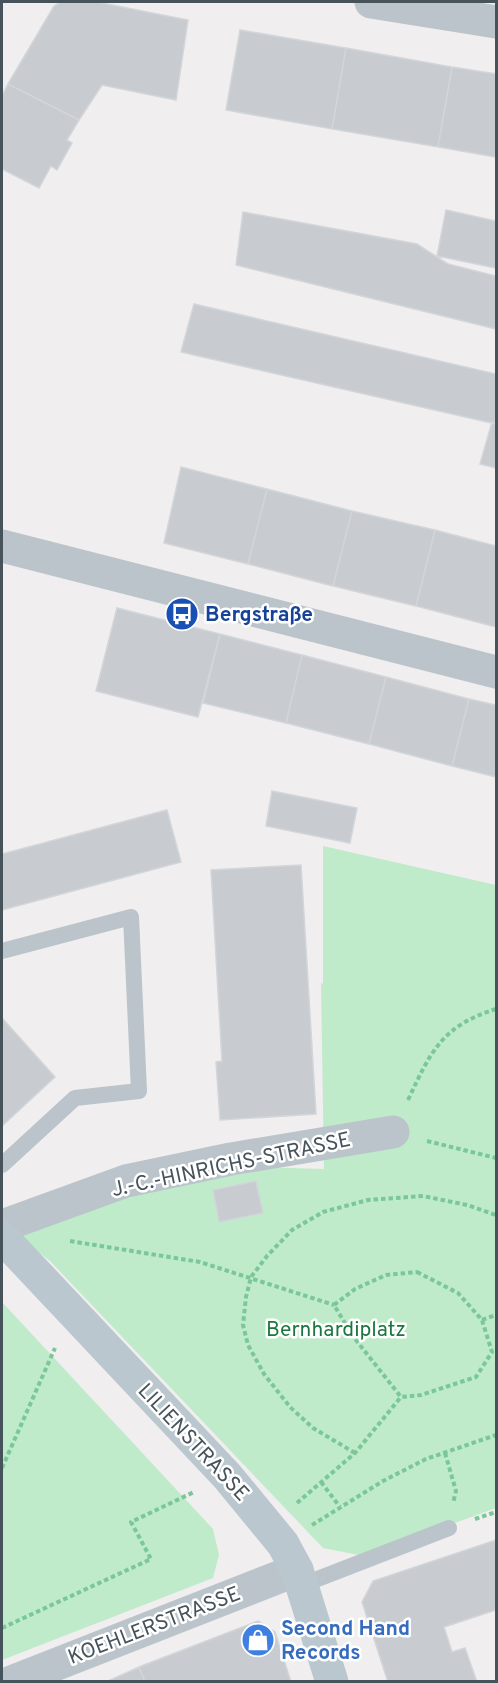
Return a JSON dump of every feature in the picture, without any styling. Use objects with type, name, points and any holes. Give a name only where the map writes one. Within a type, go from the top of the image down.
[{"type":"street","points":[[371,2],[496,22]]},
{"type":"street","points":[[2,546],[496,672]]},
{"type":"street","name":"J.-C.-HINRICHS-STRASSE","points":[[2,1226],[126,1181],[231,1159],[393,1132]]},
{"type":"street","name":"LILIENSTRASSE","points":[[2,1237],[227,1476],[288,1556],[332,1682]]},
{"type":"street","name":"KOEHLERSTRASSE","points":[[11,1682],[288,1556]]},
{"type":"lane","points":[[2,951],[131,917],[139,1091],[75,1098],[2,1165]]},
{"type":"lane","points":[[288,1556],[449,1528]]},
{"type":"path","points":[[496,1009],[452,1029],[446,1036],[428,1058],[393,1132],[496,1158]]},
{"type":"path","points":[[355,1453],[313,1428],[290,1407],[264,1374],[248,1345],[243,1325],[251,1277],[292,1230],[324,1212],[368,1200],[423,1196],[467,1205],[496,1215]]},
{"type":"path","points":[[60,1239],[200,1262],[334,1305],[352,1335],[401,1397]]},
{"type":"path","points":[[288,1556],[321,1482],[355,1453],[401,1397],[421,1395],[476,1377],[494,1353],[482,1320],[458,1293],[417,1272],[386,1275],[355,1289],[334,1305]]},
{"type":"path","points":[[2,1468],[72,1311]]},
{"type":"path","points":[[482,1320],[496,1315]]},
{"type":"path","points":[[288,1556],[340,1507],[383,1481],[426,1459],[496,1436]]},
{"type":"path","points":[[445,1453],[456,1491],[449,1528]]},
{"type":"path","points":[[2,1628],[151,1559],[131,1522],[227,1476]]},
{"type":"path","points":[[321,1482],[340,1507]]},
{"type":"green space","name":"Bernhardiplatz","points":[[323,846],[496,885],[496,1508],[364,1556],[323,1548],[50,1261],[13,1232],[117,1198],[253,1167],[324,1169],[321,983],[323,984]]},
{"type":"green space","points":[[2,1302],[213,1529],[219,1555],[213,1578],[2,1660]]},
{"type":"building","points":[[61,2],[97,2],[188,20],[176,100],[102,85],[79,120],[8,84],[54,6]]},
{"type":"building","points":[[240,30],[346,48],[332,129],[226,110]]},
{"type":"building","points":[[346,48],[452,67],[438,147],[332,129]]},
{"type":"building","points":[[452,67],[496,74],[496,157],[438,147]]},
{"type":"building","points":[[8,84],[79,120],[67,140],[72,143],[57,170],[51,166],[39,188],[2,169],[2,96]]},
{"type":"building","points":[[446,210],[496,221],[496,268],[437,256]]},
{"type":"building","points":[[243,212],[417,244],[448,264],[496,276],[496,329],[236,265]]},
{"type":"building","points":[[194,304],[496,374],[496,424],[181,352]]},
{"type":"building","points":[[492,422],[496,424],[496,468],[480,464]]},
{"type":"building","points":[[181,467],[267,489],[248,564],[164,543]]},
{"type":"building","points":[[267,489],[352,511],[333,586],[248,564]]},
{"type":"building","points":[[352,511],[435,530],[416,606],[333,586]]},
{"type":"building","points":[[435,530],[496,546],[496,627],[416,606]]},
{"type":"building","points":[[117,608],[220,634],[198,717],[96,691]]},
{"type":"building","points":[[220,634],[302,655],[286,723],[203,703]]},
{"type":"building","points":[[302,655],[386,677],[369,744],[286,723]]},
{"type":"building","points":[[386,677],[469,699],[452,766],[369,744]]},
{"type":"building","points":[[469,699],[496,705],[496,777],[452,766]]},
{"type":"building","points":[[272,791],[357,808],[350,843],[266,826]]},
{"type":"building","points":[[167,810],[181,862],[2,910],[2,854]]},
{"type":"building","points":[[301,865],[316,1114],[220,1120],[216,1062],[222,1061],[211,870]]},
{"type":"building","points":[[2,1018],[55,1077],[2,1126]]},
{"type":"building","points":[[256,1181],[263,1213],[219,1222],[213,1190]]},
{"type":"building","points":[[496,1540],[496,1610],[444,1627],[452,1652],[465,1648],[477,1682],[388,1682],[362,1602],[373,1581]]},
{"type":"building","points":[[258,1621],[275,1632],[291,1682],[145,1682],[139,1667]]},
{"type":"building","points":[[139,1667],[145,1682],[106,1682]]},
{"type":"place","name":"Bergstraße","points":[[182,614]]},
{"type":"place","name":"Second Hand Records","points":[[258,1640]]}]
